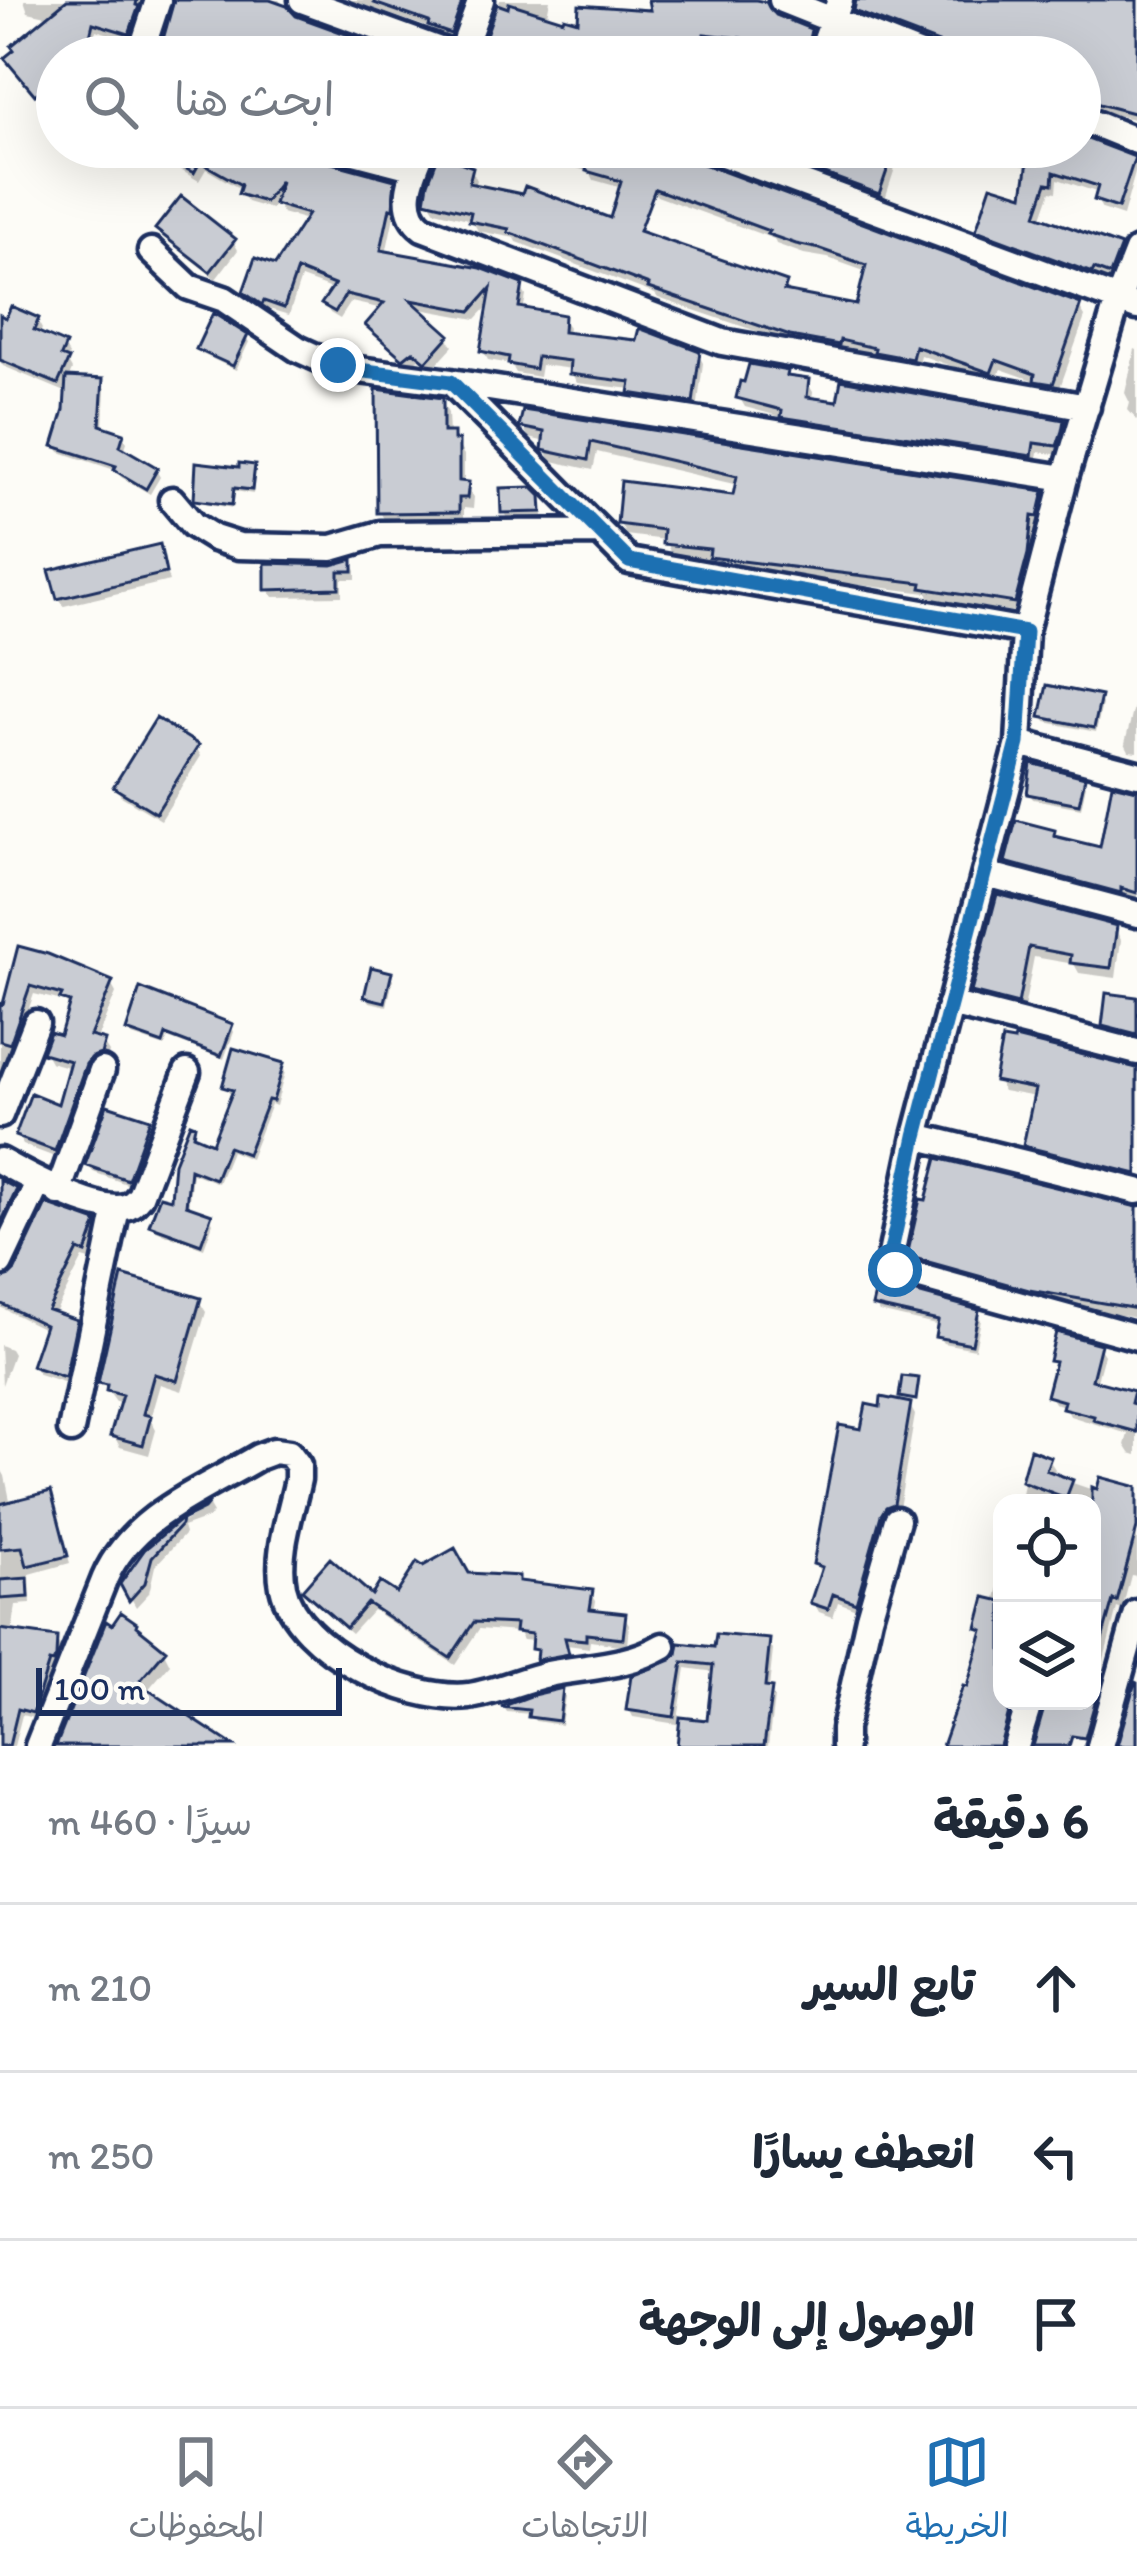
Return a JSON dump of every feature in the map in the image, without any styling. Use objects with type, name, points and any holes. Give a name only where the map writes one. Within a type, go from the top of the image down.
[{"type":"street","points":[[146,36],[158,0]]},
{"type":"street","points":[[468,36],[481,0]]},
{"type":"street","points":[[782,0],[837,10],[886,36]]},
{"type":"street","points":[[311,1],[404,36]]},
{"type":"street","points":[[1101,126],[1137,140]]},
{"type":"street","points":[[416,168],[408,211],[423,228],[722,342],[1087,407]]},
{"type":"street","points":[[761,168],[1127,304]]},
{"type":"street","points":[[777,174],[779,168]]},
{"type":"street","points":[[1137,250],[1127,304],[1087,407],[1025,632],[1018,743],[916,1136],[889,1260],[891,1268],[1137,1337]]},
{"type":"street","points":[[151,251],[189,287],[224,299],[298,349],[358,370],[1065,478]]},
{"type":"street","points":[[451,382],[629,561],[1025,632]]},
{"type":"street","points":[[172,500],[193,525],[238,546],[332,548],[380,534],[600,532]]},
{"type":"street","points":[[1018,743],[1137,774]]},
{"type":"street","points":[[986,874],[1137,914]]},
{"type":"street","points":[[950,1004],[1137,1052]]},
{"type":"street","points":[[0,1115],[36,1023]]},
{"type":"street","points":[[0,1263],[48,1187],[102,1070]]},
{"type":"street","points":[[0,1161],[48,1187],[117,1208],[130,1206],[140,1196],[188,1072]]},
{"type":"street","points":[[916,1136],[1137,1191]]},
{"type":"street","points":[[71,1430],[117,1208]]},
{"type":"street","points":[[38,1746],[114,1559],[126,1543],[146,1523],[274,1451],[289,1454],[298,1465],[280,1568],[284,1592],[296,1616],[360,1670],[407,1689],[443,1697],[471,1696],[544,1675],[631,1661],[663,1646]]},
{"type":"street","points":[[844,1746],[869,1617],[897,1520]]},
{"type":"street","points":[[1100,1746],[1131,1662],[1137,1612]]},
{"type":"street","points":[[1016,1746],[1027,1710]]},
{"type":"building","points":[[67,0],[137,0],[129,34],[93,23],[90,36],[36,36],[35,95],[4,58],[14,50],[11,46]]},
{"type":"building","points":[[174,0],[270,0],[287,6],[296,16],[352,36],[164,36]]},
{"type":"building","points":[[374,0],[463,0],[451,34]]},
{"type":"building","points":[[648,0],[756,0],[766,2],[776,15],[811,29],[809,36],[486,36],[497,4],[578,21],[579,5],[650,10]]},
{"type":"building","points":[[856,0],[1137,0],[1137,114],[1101,105],[1101,36],[920,36],[854,11]]},
{"type":"building","points":[[1101,144],[1135,157],[1118,208],[1094,200],[1098,186],[1054,172],[1053,184],[1047,183],[1036,215],[1121,246],[1110,275],[1094,269],[1092,273],[976,230],[991,185],[1023,195],[1027,168],[1101,168]]},
{"type":"building","points":[[211,168],[350,168],[395,180],[393,209],[381,250],[481,268],[523,284],[519,307],[564,315],[563,332],[636,340],[639,328],[700,351],[693,403],[629,393],[631,382],[569,374],[570,361],[537,357],[535,369],[508,364],[509,357],[480,351],[491,288],[471,311],[411,300],[450,335],[426,362],[413,351],[403,359],[365,325],[384,303],[346,294],[335,312],[321,304],[334,285],[297,270],[284,308],[264,301],[262,305],[243,292],[255,258],[275,265],[308,214],[274,204],[281,181],[265,202],[238,194],[241,185]]},
{"type":"building","points":[[434,168],[473,168],[469,183],[522,194],[525,186],[610,218],[621,181],[586,171],[714,168],[1081,304],[1053,384],[1034,381],[1035,374],[996,360],[991,373],[915,346],[912,359],[840,340],[839,345],[790,336],[648,288],[509,229],[469,221],[471,212],[425,201]],"holes":[[[655,189],[769,231],[767,234],[866,265],[856,305],[784,291],[787,282],[639,231]]]},
{"type":"building","points":[[809,168],[888,168],[879,194]]},
{"type":"building","points":[[181,196],[236,239],[210,272],[155,229]]},
{"type":"building","points":[[11,306],[39,318],[34,330],[66,344],[61,356],[69,359],[58,384],[0,360],[0,315],[6,318]]},
{"type":"building","points":[[213,313],[248,335],[233,366],[196,349]]},
{"type":"building","points":[[749,364],[809,379],[807,397],[837,401],[841,380],[1064,420],[1062,431],[1057,446],[1034,443],[1032,456],[781,417],[782,410],[736,398]]},
{"type":"building","points":[[66,377],[103,379],[100,425],[124,433],[120,446],[158,468],[146,489],[114,470],[116,466],[53,446],[64,410]]},
{"type":"building","points":[[376,389],[443,398],[443,432],[454,432],[454,440],[459,440],[459,481],[469,482],[467,498],[459,498],[459,512],[377,513]]},
{"type":"building","points":[[523,410],[1044,491],[1038,517],[1032,516],[1015,603],[921,588],[922,583],[709,557],[710,549],[662,544],[663,530],[617,524],[621,481],[733,495],[737,476],[591,442],[588,460],[542,450],[544,432],[519,427]]},
{"type":"building","points":[[196,462],[255,465],[252,490],[234,488],[232,505],[194,500]]},
{"type":"building","points":[[532,487],[541,496],[542,512],[501,513],[500,488]]},
{"type":"building","points":[[160,544],[166,573],[57,599],[49,570]]},
{"type":"building","points":[[353,559],[353,571],[339,571],[339,588],[265,590],[265,563],[332,565]]},
{"type":"building","points":[[1047,685],[1101,696],[1094,728],[1040,717]]},
{"type":"building","points":[[156,718],[199,745],[156,813],[113,787]]},
{"type":"building","points":[[1031,763],[1085,777],[1079,804],[1027,794]]},
{"type":"building","points":[[1112,784],[1137,790],[1137,893],[1121,888],[1121,893],[1005,862],[1016,820],[1055,830],[1054,836],[1100,847]]},
{"type":"building","points":[[997,894],[1117,926],[1111,968],[1070,963],[1071,955],[1029,947],[1018,1004],[971,992]]},
{"type":"building","points":[[18,946],[113,981],[90,1036],[105,1040],[101,1054],[86,1064],[55,1151],[15,1136],[31,1093],[58,1104],[70,1061],[42,1053],[50,1032],[60,1035],[70,1002],[30,986],[10,1044],[0,1041],[0,1003]]},
{"type":"building","points":[[371,967],[392,972],[385,1002],[364,997]]},
{"type":"building","points":[[140,988],[233,1024],[221,1056],[166,1035],[163,1044],[126,1031]]},
{"type":"building","points":[[1106,993],[1137,997],[1137,1035],[1102,1026]]},
{"type":"building","points":[[1015,1038],[1137,1068],[1137,1174],[1023,1146],[1035,1089],[994,1081],[1002,1039]]},
{"type":"building","points":[[233,1048],[284,1063],[273,1101],[268,1100],[247,1154],[228,1147],[215,1179],[190,1169],[186,1205],[212,1214],[201,1244],[149,1225],[160,1196],[171,1199],[174,1163],[190,1123],[195,1125],[193,1135],[212,1143],[233,1090],[222,1087]]},
{"type":"building","points":[[107,1105],[150,1119],[128,1180],[85,1165]]},
{"type":"building","points":[[937,1158],[1137,1207],[1137,1309],[1029,1290],[907,1256],[920,1199],[926,1200]]},
{"type":"building","points":[[0,1180],[17,1189],[0,1225]]},
{"type":"building","points":[[46,1204],[97,1222],[86,1253],[78,1250],[48,1310],[77,1320],[65,1377],[31,1366],[45,1325],[0,1303],[0,1279],[15,1270]]},
{"type":"building","points":[[122,1275],[201,1298],[177,1381],[154,1374],[143,1414],[151,1416],[143,1445],[110,1436],[122,1395],[98,1383]]},
{"type":"building","points":[[879,1277],[891,1286],[979,1310],[972,1344],[935,1337],[938,1321],[872,1306]]},
{"type":"building","points":[[1056,1332],[1101,1344],[1092,1380],[1134,1391],[1131,1403],[1137,1405],[1137,1432],[1062,1408],[1064,1401],[1046,1396],[1055,1362],[1049,1361]]},
{"type":"building","points":[[902,1376],[919,1378],[916,1400],[899,1397]]},
{"type":"building","points":[[881,1397],[911,1403],[894,1504],[881,1515],[856,1603],[833,1594],[828,1609],[810,1603],[822,1567],[813,1564],[839,1425],[861,1429],[866,1404],[880,1407]]},
{"type":"building","points":[[1030,1449],[1051,1457],[1046,1470],[1073,1480],[1068,1494],[1021,1481]]},
{"type":"building","points":[[1100,1477],[1137,1487],[1137,1528],[1101,1643],[1101,1494],[1092,1494],[1092,1487],[1097,1489]]},
{"type":"building","points":[[51,1491],[68,1556],[27,1566],[22,1547],[0,1549],[0,1504]]},
{"type":"building","points":[[210,1502],[182,1520],[152,1557],[145,1583],[129,1601],[120,1584],[145,1549],[180,1520]]},
{"type":"building","points":[[455,1548],[469,1573],[519,1576],[519,1581],[593,1590],[590,1609],[626,1613],[623,1638],[586,1634],[586,1640],[565,1638],[569,1654],[536,1660],[532,1634],[515,1632],[516,1624],[474,1622],[450,1658],[367,1603],[346,1628],[302,1590],[330,1558],[372,1595],[380,1582],[397,1593],[417,1562],[423,1566]]},
{"type":"building","points":[[28,1578],[29,1597],[0,1599],[0,1580]]},
{"type":"building","points":[[985,1597],[993,1599],[993,1710],[1010,1710],[1000,1746],[942,1746],[963,1686],[967,1687],[983,1630],[977,1628]]},
{"type":"building","points":[[121,1612],[166,1650],[138,1683],[234,1746],[56,1746],[106,1621],[112,1625]]},
{"type":"building","points":[[0,1629],[57,1637],[56,1657],[49,1662],[33,1713],[18,1709],[9,1746],[0,1746]]},
{"type":"building","points":[[716,1634],[770,1639],[765,1687],[772,1688],[764,1746],[677,1746],[680,1717],[707,1720],[713,1665],[683,1662],[674,1717],[626,1710],[631,1676],[671,1660],[679,1643],[714,1647]]},
{"type":"building","points":[[1135,1682],[1137,1746],[1117,1746]]},
{"type":"building","points":[[563,1688],[559,1721],[528,1717],[529,1710],[501,1707],[533,1695]]},
{"type":"building","points":[[1043,1710],[1093,1710],[1085,1738],[1072,1736],[1069,1746],[1033,1746]]},
{"type":"route","points":[[338,365],[451,382],[629,561],[1025,632],[1018,743],[916,1136],[889,1260],[895,1270]]}]
